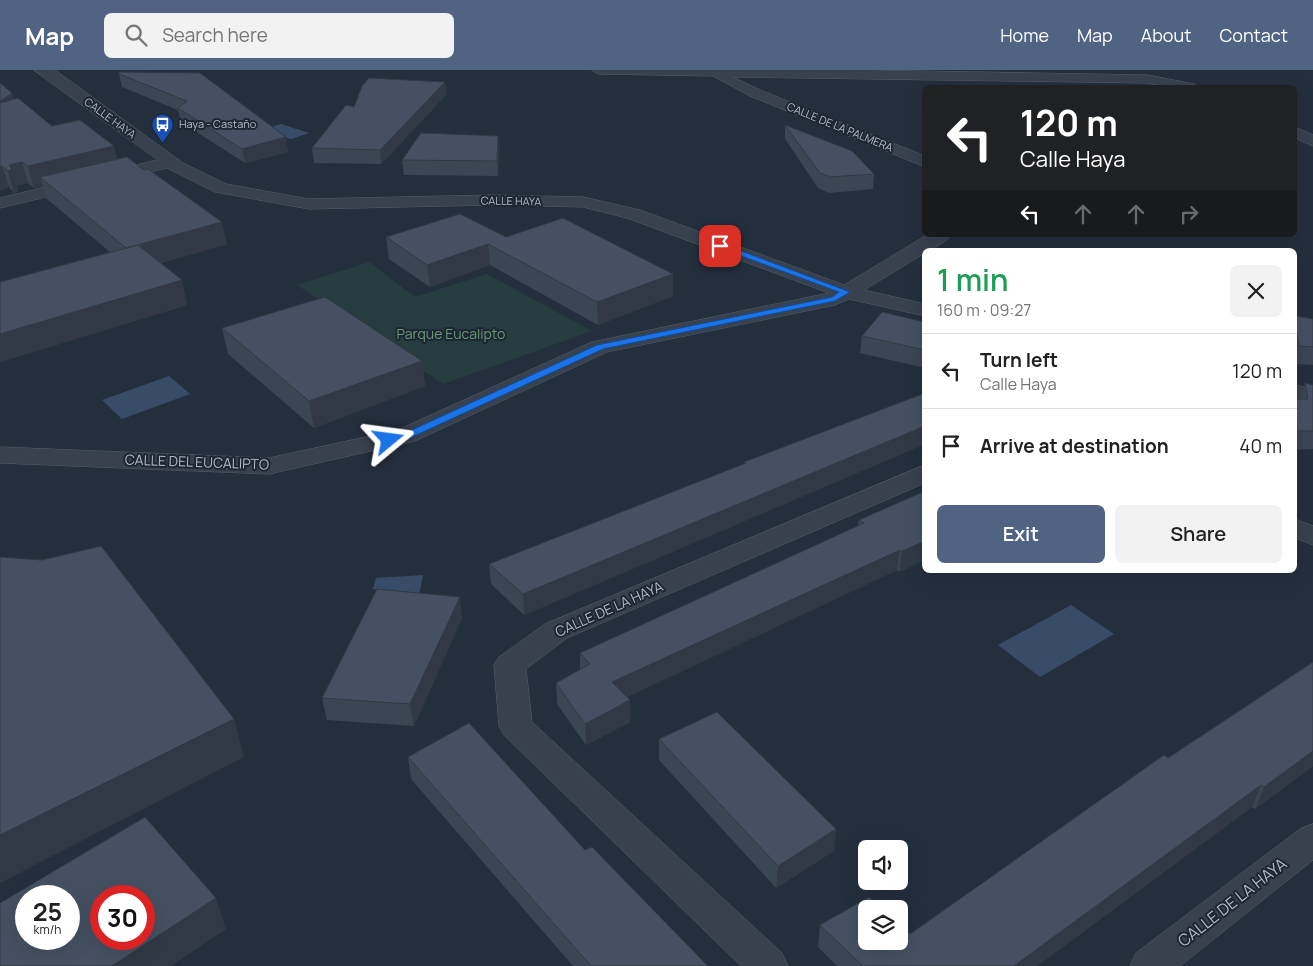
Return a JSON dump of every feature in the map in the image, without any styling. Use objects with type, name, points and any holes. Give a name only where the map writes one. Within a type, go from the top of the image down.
[{"type":"street","points":[[599,70],[1148,79],[1179,85]]},
{"type":"street","name":"CALLE HAYA","points":[[49,71],[170,162],[221,188],[309,204],[492,200],[583,202],[633,214],[845,292]]},
{"type":"street","points":[[649,72],[755,93]]},
{"type":"street","name":"CALLE DE LA PALMERA","points":[[713,72],[755,93],[922,161]]},
{"type":"street","points":[[755,93],[752,86],[767,72]]},
{"type":"street","points":[[1297,133],[1313,141]]},
{"type":"street","points":[[0,203],[170,162]]},
{"type":"street","points":[[845,292],[938,237]]},
{"type":"street","points":[[845,292],[922,309]]},
{"type":"street","name":"CALLE DEL EUCALIPTO","points":[[0,455],[269,466],[406,436],[600,347],[835,299],[845,292]]},
{"type":"street","points":[[1297,392],[1313,396]]},
{"type":"street","name":"CALLE DE LA HAYA","points":[[768,966],[516,726],[510,666],[556,631],[922,473]]},
{"type":"street","points":[[1297,528],[1313,537]]},
{"type":"street","name":"CALLE DE LA HAYA","points":[[1150,966],[1313,839]]},
{"type":"green space","name":"Parque Eucalipto","points":[[369,262],[415,297],[487,274],[592,331],[443,384],[297,285]]},
{"type":"water","points":[[281,124],[309,133],[291,139],[262,130]]},
{"type":"water","points":[[169,376],[190,394],[122,419],[102,400]]},
{"type":"water","points":[[423,575],[419,595],[373,589],[376,578]]},
{"type":"water","points":[[1071,605],[1114,634],[1040,677],[998,645]]},
{"type":"building","points":[[119,72],[200,73],[286,137],[242,149],[178,108],[187,101],[119,74]]},
{"type":"building","points":[[369,78],[445,82],[380,150],[312,148],[346,105],[354,107],[362,86]]},
{"type":"building","points":[[0,83],[12,93],[0,101]]},
{"type":"building","points":[[18,98],[52,126],[80,120],[114,146],[28,166],[22,162],[9,165],[12,170],[8,171],[2,166],[0,167],[0,103]]},
{"type":"building","points":[[785,125],[852,151],[874,174],[830,177],[820,173]]},
{"type":"building","points":[[421,133],[498,136],[497,161],[402,160]]},
{"type":"building","points":[[127,157],[144,170],[148,169],[222,222],[126,248],[40,177]]},
{"type":"building","points":[[460,214],[506,237],[563,218],[673,274],[597,302],[488,244],[427,265],[386,237]]},
{"type":"building","points":[[138,245],[182,280],[0,334],[0,282]]},
{"type":"building","points":[[325,297],[422,361],[309,401],[222,328]]},
{"type":"building","points":[[882,312],[922,321],[922,349],[862,336]]},
{"type":"building","points":[[1297,316],[1313,319],[1313,347],[1299,346]]},
{"type":"building","points":[[1305,383],[1313,385],[1313,431],[1297,431],[1297,399],[1308,399]]},
{"type":"building","points":[[922,394],[922,427],[523,594],[489,564],[746,463],[744,462]]},
{"type":"building","points":[[922,492],[922,542],[902,551],[900,550],[612,682],[630,700],[585,724],[556,683],[590,664],[580,653],[864,523],[859,520]]},
{"type":"building","points":[[101,546],[234,719],[0,835],[0,557],[42,560]]},
{"type":"building","points":[[377,589],[460,597],[410,704],[322,698]]},
{"type":"building","points":[[1313,662],[1313,751],[1264,787],[1261,785],[1014,966],[863,966],[820,925],[858,903],[858,950],[908,950],[908,932],[910,934],[1164,755],[1168,758]]},
{"type":"building","points":[[717,712],[836,829],[778,866],[659,739]]},
{"type":"building","points":[[469,723],[585,850],[592,847],[708,966],[591,966],[408,757]]},
{"type":"building","points":[[145,817],[216,898],[155,938],[155,885],[90,885],[90,950],[136,950],[112,966],[0,966],[0,903],[15,894],[15,950],[80,950],[80,885],[30,885]]},
{"type":"place","name":"Haya - Castaño","points":[[163,143]]},
{"type":"route","points":[[389,440],[406,436],[600,347],[835,299],[845,292],[720,246]]}]
